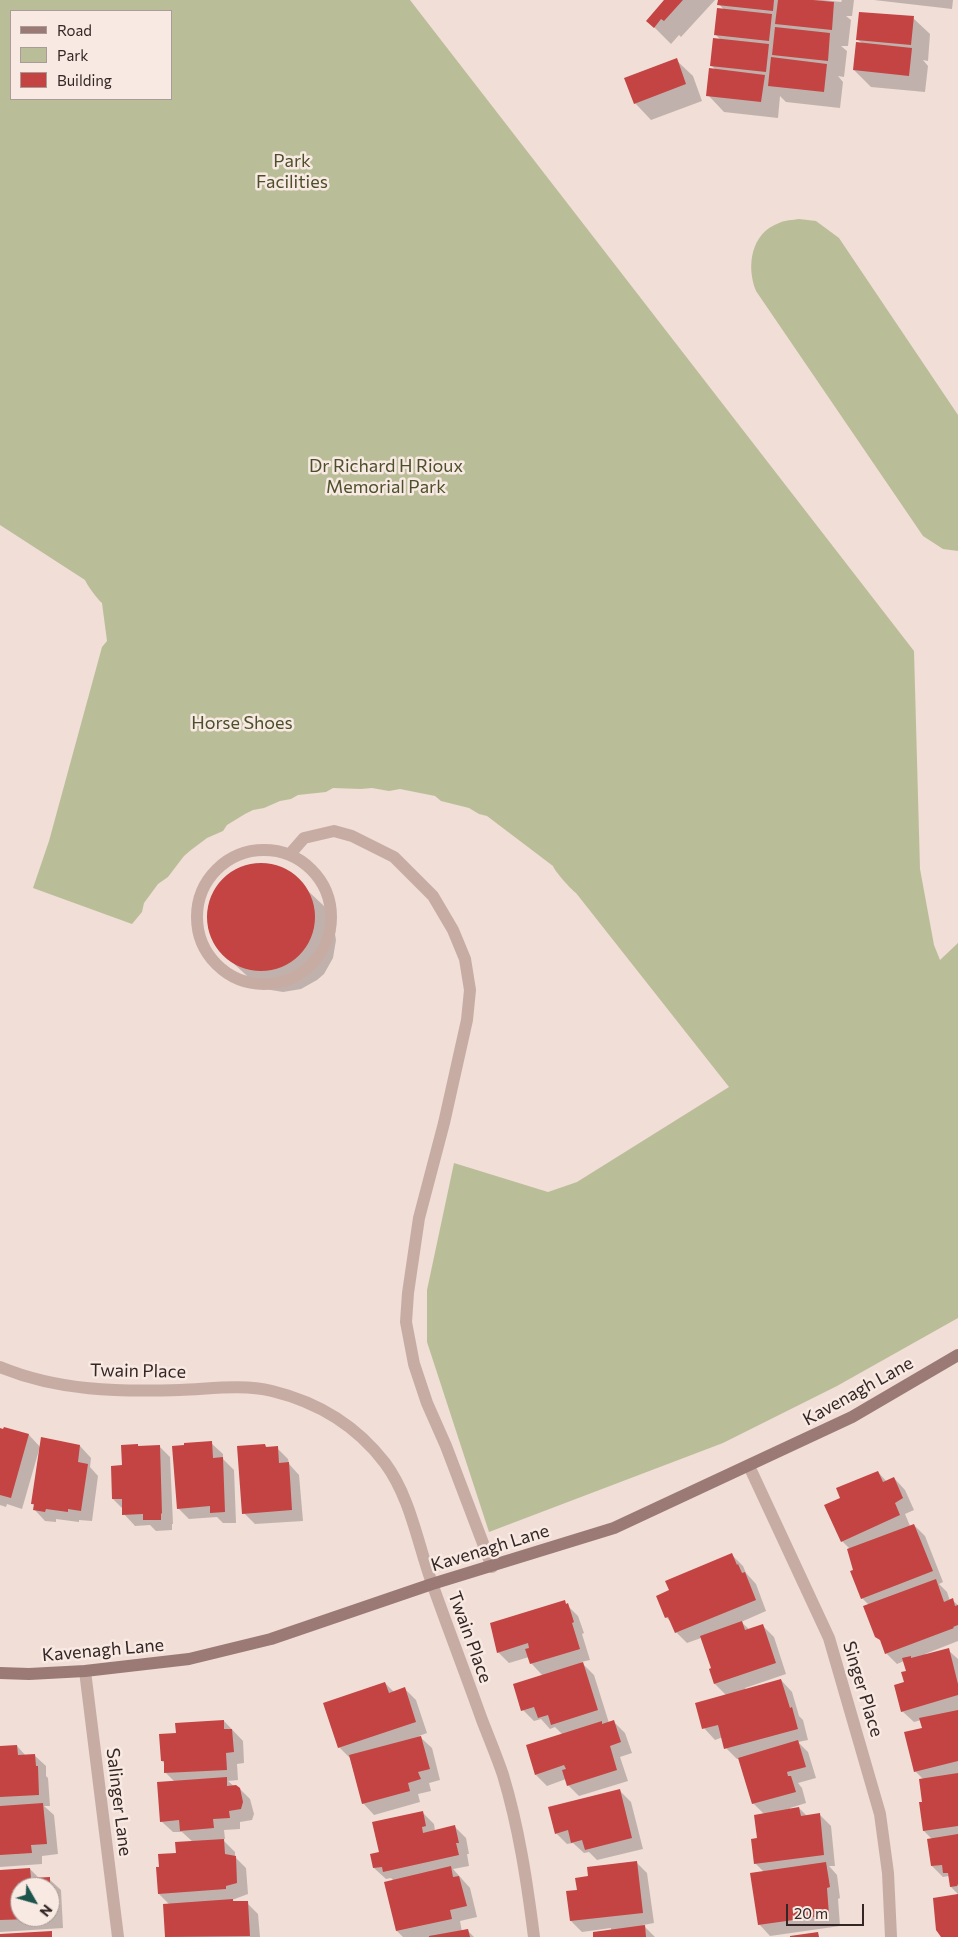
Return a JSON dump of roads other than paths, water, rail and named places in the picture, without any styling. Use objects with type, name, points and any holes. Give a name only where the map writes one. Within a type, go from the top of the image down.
[{"type":"main road","name":"Kavenagh Lane","points":[[0,1673],[29,1674],[85,1671],[189,1659],[207,1655],[271,1639],[432,1584],[614,1528],[852,1417],[958,1355]]},
{"type":"street","points":[[290,854],[304,838],[334,831],[352,836],[394,857],[433,896],[454,930],[465,959],[470,990],[467,1020],[444,1123],[419,1218],[408,1293],[406,1322],[414,1364],[492,1567]]},
{"type":"street","points":[[260,849],[290,854],[315,872],[329,898],[331,928],[319,956],[296,976],[267,985],[237,980],[213,962],[198,936],[197,905],[208,878],[231,857],[260,849]]},
{"type":"street","name":"Twain Place","points":[[0,1367],[19,1375],[73,1387],[129,1391],[233,1388],[268,1390],[303,1400],[334,1416],[362,1437],[386,1464],[403,1495],[432,1584],[503,1776],[525,1868],[534,1937]]},
{"type":"street","name":"Singer Place","points":[[749,1466],[832,1647],[880,1814],[888,1873],[891,1937]]},
{"type":"street","name":"Salinger Lane","points":[[85,1671],[118,1937]]},
{"type":"park label","name":"Park Facilities","points":[[292,171]]},
{"type":"park label","name":"Dr Richard H Rioux Memorial Park","points":[[386,476]]},
{"type":"park label","name":"Horse Shoes","points":[[242,723]]}]
